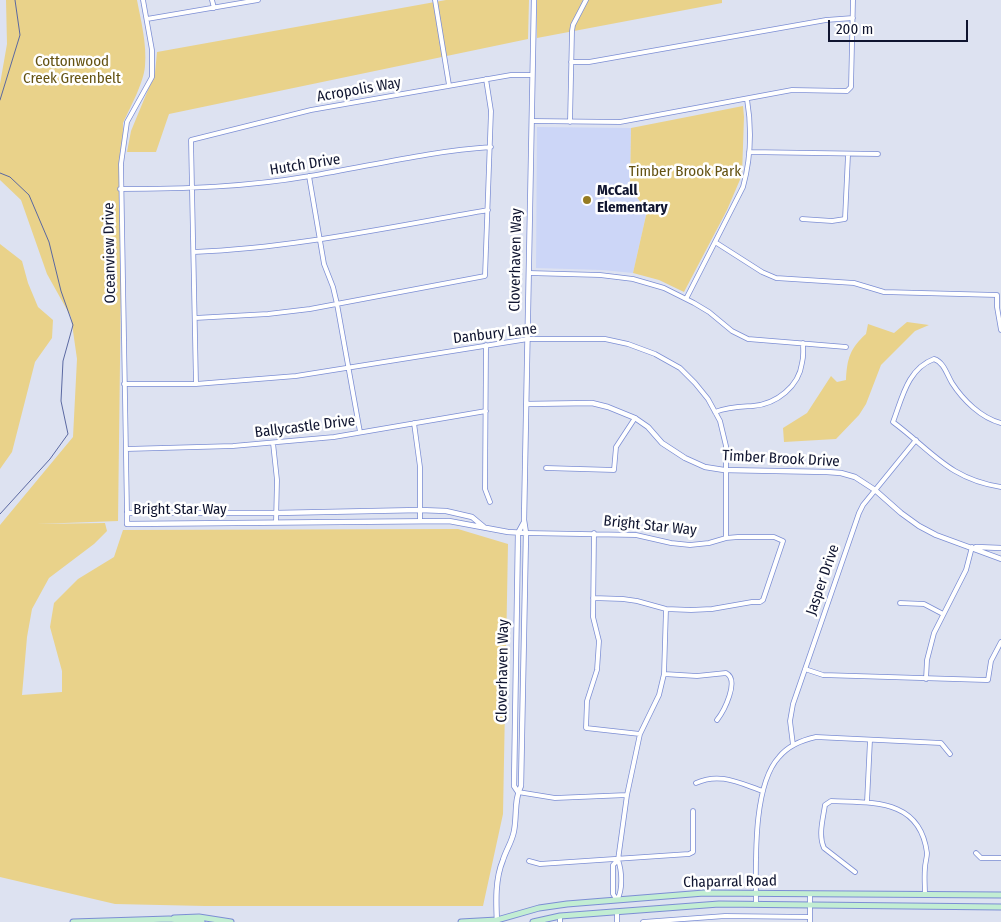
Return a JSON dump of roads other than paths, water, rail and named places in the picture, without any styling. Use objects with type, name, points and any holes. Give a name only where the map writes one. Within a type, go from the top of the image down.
[{"type":"main road","name":"Chaparral Road","points":[[461,922],[497,921],[546,906],[704,893],[1001,895]]},
{"type":"main road","points":[[925,895],[926,907]]},
{"type":"main road","points":[[617,900],[617,912]]},
{"type":"main road","name":"Chaparral Road","points":[[533,922],[617,912],[719,904],[1001,907]]},
{"type":"main road","points":[[169,919],[193,916],[231,922]]},
{"type":"main road","points":[[74,922],[169,919],[202,922]]},
{"type":"street","name":"Oceanview Drive","points":[[127,513],[120,189],[121,164],[127,122],[152,77],[152,50],[144,0]]},
{"type":"street","points":[[212,0],[214,8]]},
{"type":"street","points":[[147,19],[258,0]]},
{"type":"street","points":[[435,0],[449,86]]},
{"type":"street","name":"Cloverhaven Way","points":[[497,921],[496,905],[499,874],[514,831],[518,792],[522,786],[526,533],[524,520],[534,0]]},
{"type":"street","points":[[570,122],[573,25],[586,0]]},
{"type":"street","points":[[532,121],[620,122],[792,90],[849,90],[851,87],[853,0]]},
{"type":"street","points":[[571,62],[588,62],[826,20],[853,18]]},
{"type":"street","name":"Acropolis Way","points":[[192,188],[191,140],[311,110],[511,75],[532,75]]},
{"type":"street","points":[[195,318],[268,314],[337,304],[485,276],[491,111],[486,79]]},
{"type":"street","points":[[686,299],[743,187],[748,169],[751,122],[747,99]]},
{"type":"street","name":"Hutch Drive","points":[[120,189],[233,186],[309,176],[452,150],[490,147]]},
{"type":"street","points":[[749,152],[878,154]]},
{"type":"street","points":[[802,219],[832,221],[845,219],[848,155]]},
{"type":"street","points":[[309,176],[324,264],[337,304],[360,432]]},
{"type":"street","points":[[192,188],[196,384]]},
{"type":"street","points":[[194,252],[242,250],[320,239],[488,210]]},
{"type":"street","points":[[715,242],[762,272],[784,280],[854,283],[884,292],[998,295],[996,307],[1001,330]]},
{"type":"street","points":[[529,273],[618,276],[664,288],[709,312],[732,331],[748,339],[846,347]]},
{"type":"street","name":"Danbury Lane","points":[[124,384],[196,384],[296,376],[528,339],[605,340],[642,348],[680,368],[695,383],[716,412],[726,437],[726,538]]},
{"type":"street","points":[[716,412],[733,406],[762,405],[779,398],[790,388],[798,375],[803,362],[804,343]]},
{"type":"street","points":[[486,345],[485,489],[490,502]]},
{"type":"street","points":[[1001,422],[988,418],[975,409],[958,392],[940,362],[934,359],[925,362],[908,381],[893,422],[952,470],[976,481],[1001,486]]},
{"type":"street","name":"Timber Brook Drive","points":[[527,404],[592,403],[608,407],[635,418],[648,427],[662,443],[685,458],[705,467],[726,470],[841,473],[855,477],[875,490],[919,526],[954,542],[1001,559]]},
{"type":"street","name":"Ballycastle Drive","points":[[126,449],[233,446],[334,437],[486,411]]},
{"type":"street","points":[[546,468],[614,470],[616,447],[635,418]]},
{"type":"street","points":[[414,424],[420,467],[420,520]]},
{"type":"street","name":"Jasper Drive","points":[[794,745],[790,721],[793,704],[859,514],[863,505],[916,440]]},
{"type":"street","points":[[273,442],[277,480],[276,522]]},
{"type":"street","name":"Bright Star Way","points":[[484,527],[472,516],[446,511],[127,513],[127,524],[420,520],[448,521],[518,533],[636,535],[690,545],[709,543],[726,538],[774,537],[783,541],[763,600],[760,602],[712,609],[666,609]]},
{"type":"street","name":"Cloverhaven Way","points":[[518,792],[514,786],[518,533],[524,520]]},
{"type":"street","points":[[594,534],[594,617],[600,641],[597,670],[587,701],[586,728],[640,734]]},
{"type":"street","points":[[926,679],[927,660],[932,640],[966,570],[972,547]]},
{"type":"street","name":"Timber Brook Drive","points":[[972,547],[1001,548]]},
{"type":"street","points":[[593,598],[637,601],[666,609],[664,674],[659,695],[640,734],[627,795],[618,860],[621,892],[617,900],[613,894],[614,865],[618,860]]},
{"type":"street","points":[[900,603],[924,604],[943,614]]},
{"type":"street","points":[[805,669],[823,675],[988,680],[991,661],[1001,642]]},
{"type":"street","points":[[664,674],[698,676],[726,673],[730,675],[732,679],[728,699],[724,711],[717,720]]},
{"type":"street","points":[[756,904],[758,832],[763,791],[772,766],[779,756],[806,739],[816,738],[941,743],[950,754]]},
{"type":"street","points":[[867,802],[870,740]]},
{"type":"street","points":[[696,783],[707,778],[720,778],[763,791]]},
{"type":"street","points":[[518,792],[555,798],[627,795]]},
{"type":"street","points":[[855,872],[824,848],[822,843],[825,805],[831,801],[867,802],[896,807],[909,816],[920,830],[927,855],[925,895]]},
{"type":"street","points":[[529,861],[540,864],[689,854],[693,852],[693,811]]},
{"type":"street","points":[[976,853],[981,858],[1001,858]]},
{"type":"street","points":[[643,922],[725,916],[810,919],[810,894]]},
{"type":"street","points":[[617,912],[617,922]]},
{"type":"waterway","points":[[0,100],[20,35],[15,0]]},
{"type":"waterway","points":[[0,173],[10,177],[29,195],[49,242],[61,291],[73,325],[63,361],[61,401],[68,434],[50,459],[0,514]]},
{"type":"place","name":"McCall Elementary","points":[[587,200]]},
{"type":"park label","name":"Cottonwood Creek Greenbelt","points":[[72,70]]},
{"type":"park label","name":"Timber Brook Park","points":[[685,172]]}]
